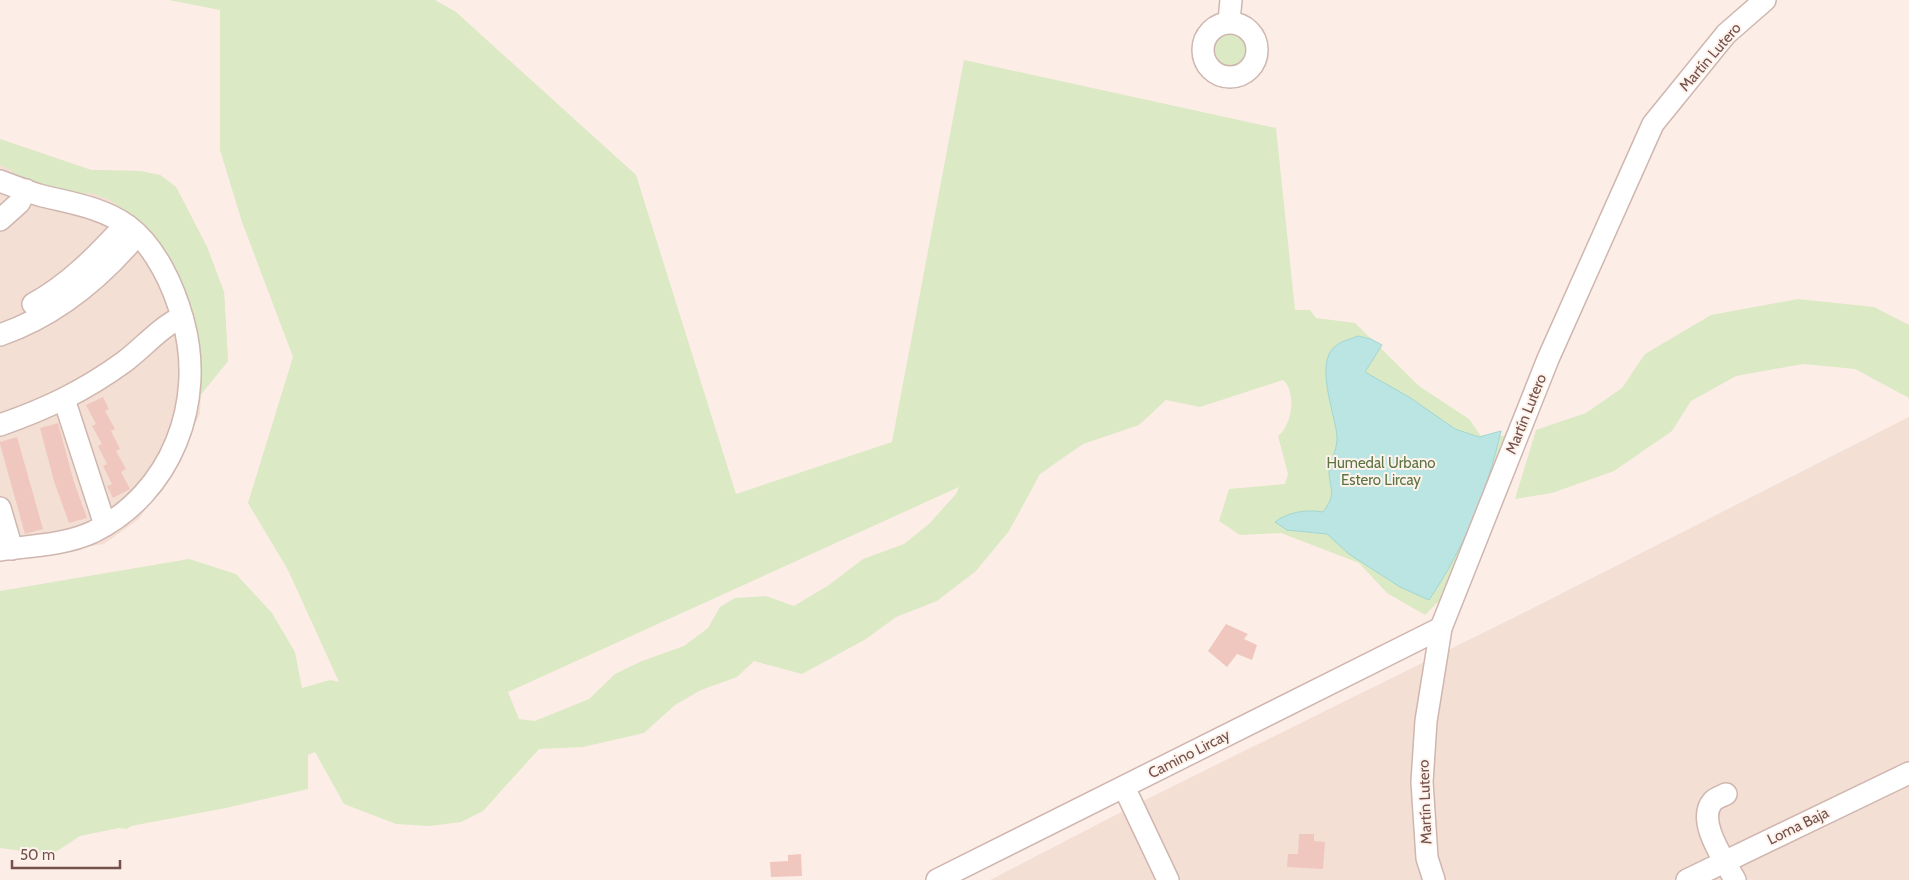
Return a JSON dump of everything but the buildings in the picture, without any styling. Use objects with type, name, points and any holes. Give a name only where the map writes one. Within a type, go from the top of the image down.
[{"type":"street","points":[[1228,21],[1231,0]]},
{"type":"street","name":"Martín Lutero","points":[[1434,880],[1427,858],[1422,782],[1426,721],[1441,628],[1548,359],[1653,124],[1726,34],[1765,0]]},
{"type":"street","points":[[0,181],[103,211],[131,230],[154,255],[174,289],[188,344],[191,372],[190,390],[183,427],[172,452],[158,476],[134,503],[105,525],[91,533],[55,543],[6,550],[0,508]]},
{"type":"street","points":[[0,220],[19,203],[26,190]]},
{"type":"street","points":[[0,320],[48,296],[82,271],[131,230]]},
{"type":"street","points":[[0,335],[26,324],[67,301],[104,271],[131,230]]},
{"type":"street","points":[[0,425],[44,410],[64,399],[123,362],[157,335],[164,326],[182,317]]},
{"type":"street","points":[[64,399],[105,525]]},
{"type":"street","name":"Camino Lircay","points":[[937,880],[1441,628]]},
{"type":"street","name":"Loma Baja","points":[[1688,880],[1731,871],[1909,773]]},
{"type":"street","points":[[1124,787],[1168,880]]},
{"type":"street","points":[[1726,794],[1713,801],[1709,809],[1708,818],[1713,841],[1731,871]]},
{"type":"shaded area","points":[[0,139],[91,170],[140,171],[160,175],[176,187],[207,247],[224,292],[228,361],[201,394],[200,414],[179,457],[139,519],[104,544],[0,560]]},
{"type":"shaded area","points":[[1909,417],[1909,880],[990,880],[1133,806],[1537,606]]},
{"type":"green space","name":"Humedal Urbano Estero Lircay","points":[[169,0],[435,0],[456,12],[636,175],[736,494],[892,442],[964,60],[1276,128],[1295,310],[1310,310],[1316,318],[1355,323],[1419,386],[1469,419],[1483,439],[1514,434],[1443,597],[1425,615],[1387,593],[1359,563],[1281,533],[1240,535],[1219,521],[1229,489],[1285,484],[1288,474],[1278,436],[1287,425],[1291,400],[1290,392],[1283,380],[1200,407],[1166,400],[1139,425],[1083,444],[1040,474],[1009,531],[976,571],[937,601],[896,617],[866,639],[802,674],[754,661],[737,677],[701,690],[675,705],[644,733],[583,747],[539,749],[483,811],[461,822],[430,826],[396,824],[344,804],[315,752],[308,755],[308,789],[226,808],[131,826],[127,829],[119,828],[80,836],[51,855],[0,848],[0,591],[189,559],[236,574],[272,613],[295,652],[302,688],[330,680],[339,682],[288,570],[248,503],[293,357],[242,222],[220,150],[220,10]],"holes":[[[959,487],[956,494],[929,524],[904,544],[863,559],[829,585],[794,606],[766,596],[735,598],[720,607],[708,628],[684,646],[642,661],[615,674],[589,699],[535,721],[519,719],[508,692]]]},
{"type":"green space","points":[[1230,34],[1236,35],[1241,39],[1245,44],[1245,56],[1241,61],[1236,65],[1230,66],[1224,65],[1219,61],[1215,56],[1214,50],[1215,44],[1219,39],[1224,35]]},
{"type":"green space","points":[[0,139],[91,170],[140,171],[160,175],[176,187],[207,247],[224,292],[228,361],[194,403],[192,313],[167,255],[141,221],[110,200],[91,193],[74,195],[15,178],[12,170],[0,165]]},
{"type":"green space","points":[[1798,299],[1874,307],[1909,325],[1909,398],[1855,369],[1803,364],[1736,376],[1691,401],[1672,431],[1614,471],[1552,493],[1515,499],[1536,430],[1586,413],[1622,388],[1645,354],[1711,315]]},
{"type":"water","points":[[1358,336],[1371,339],[1382,345],[1365,372],[1409,397],[1455,429],[1479,437],[1501,431],[1489,476],[1473,519],[1453,560],[1429,600],[1400,587],[1349,554],[1327,534],[1287,530],[1275,522],[1298,512],[1323,512],[1330,501],[1332,493],[1329,469],[1336,447],[1337,436],[1327,388],[1327,362],[1330,352],[1337,345]]}]
